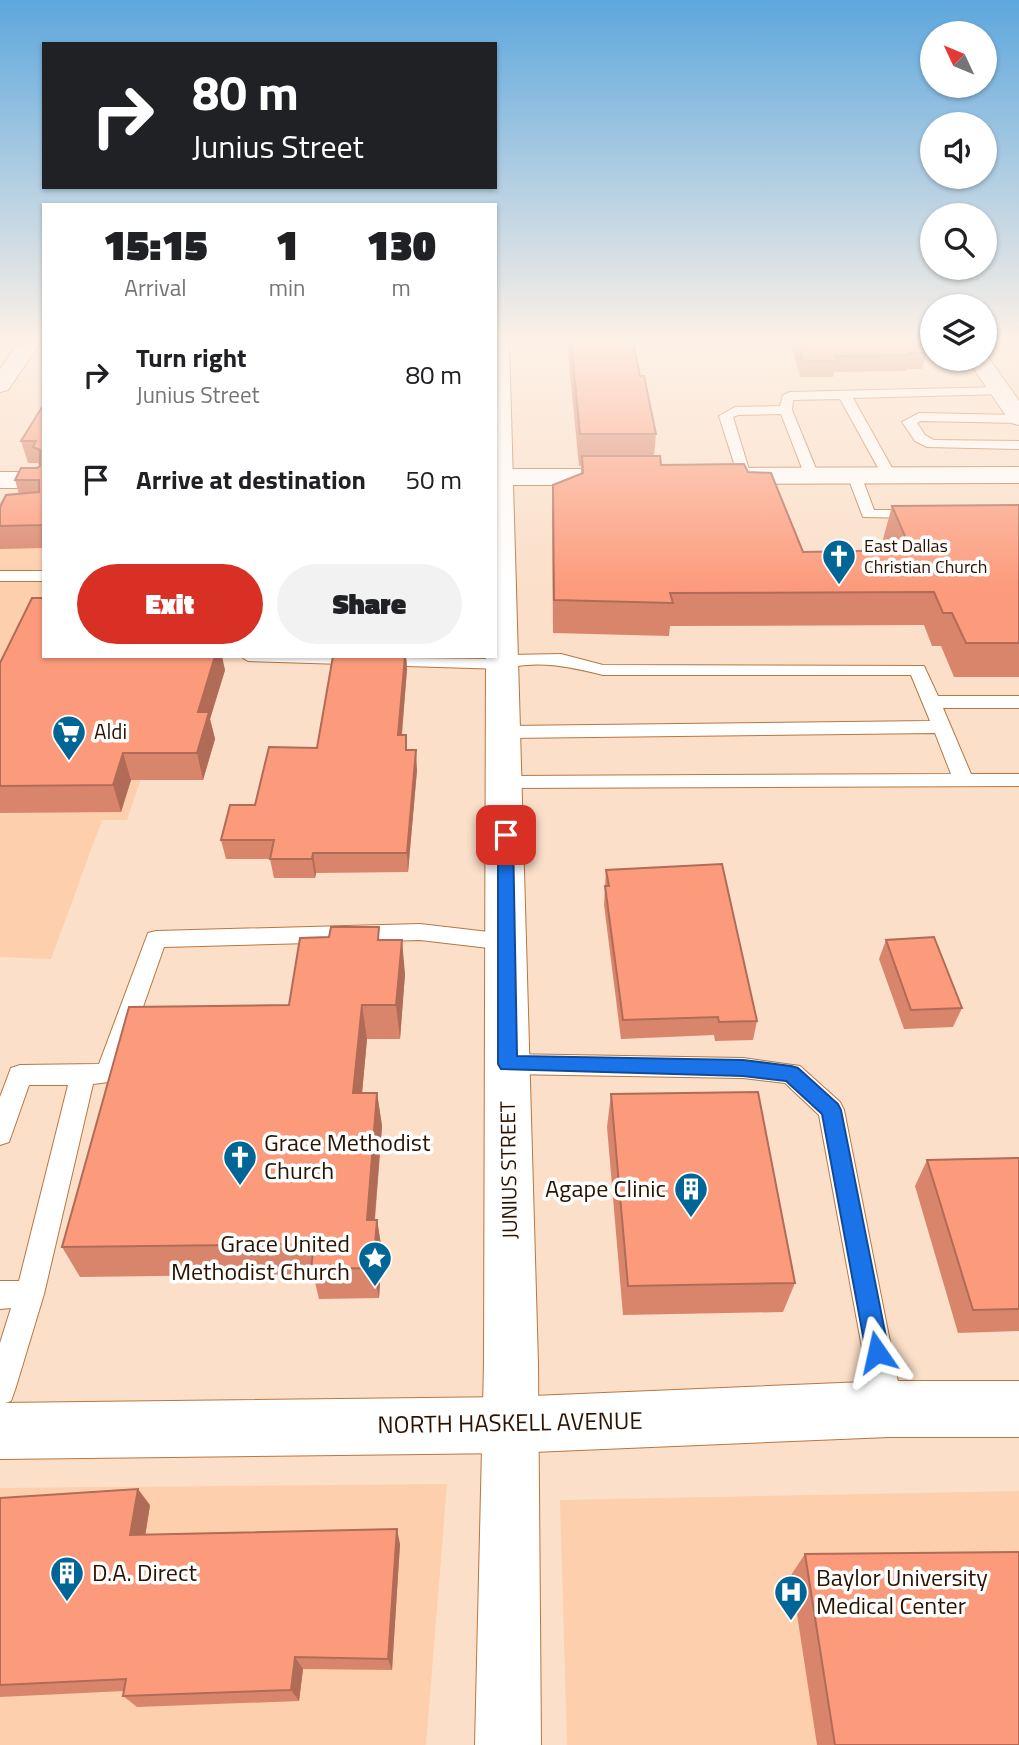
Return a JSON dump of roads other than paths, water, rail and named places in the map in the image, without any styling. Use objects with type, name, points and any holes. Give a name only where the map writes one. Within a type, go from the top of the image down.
[{"type":"street","name":"JUNIUS STREET","points":[[498,423],[511,1350],[508,1745]]},
{"type":"street","points":[[702,476],[1019,475]]},
{"type":"street","points":[[498,477],[647,477]]},
{"type":"street","points":[[0,480],[42,480]]},
{"type":"street","name":"NORTH HASKELL AVENUE","points":[[0,1431],[509,1424],[889,1409],[1019,1409]]},
{"type":"lane","points":[[728,423],[744,476]]},
{"type":"lane","points":[[791,423],[812,476]]},
{"type":"lane","points":[[861,423],[890,475]]},
{"type":"lane","points":[[910,423],[920,438],[932,444],[1019,445]]},
{"type":"lane","points":[[854,475],[868,514],[937,514]]},
{"type":"lane","points":[[0,576],[42,576]]},
{"type":"lane","points":[[332,658],[503,662],[561,659],[603,670],[918,670],[964,780]]},
{"type":"lane","points":[[933,702],[1019,702]]},
{"type":"lane","points":[[503,732],[942,727]]},
{"type":"lane","points":[[505,782],[1019,780]]},
{"type":"lane","points":[[0,1134],[20,1075],[108,1074],[156,939],[420,932],[506,942]]},
{"type":"lane","points":[[508,1064],[743,1068],[791,1073],[831,1110],[889,1409]]},
{"type":"lane","points":[[0,1390],[30,1294],[83,1073]]},
{"type":"lane","points":[[0,1295],[30,1294]]},
{"type":"place","name":"East Dallas Christian Church","points":[[839,586]]},
{"type":"place","name":"Aldi","points":[[69,762]]},
{"type":"place","name":"Grace Methodist Church","points":[[240,1187]]},
{"type":"place","name":"Agape Clinic","points":[[691,1219]]},
{"type":"place","name":"Grace United Methodist Church","points":[[375,1288]]},
{"type":"place","name":"D.A. Direct","points":[[67,1603]]},
{"type":"place","name":"Baylor University Medical Center","points":[[791,1622]]}]
